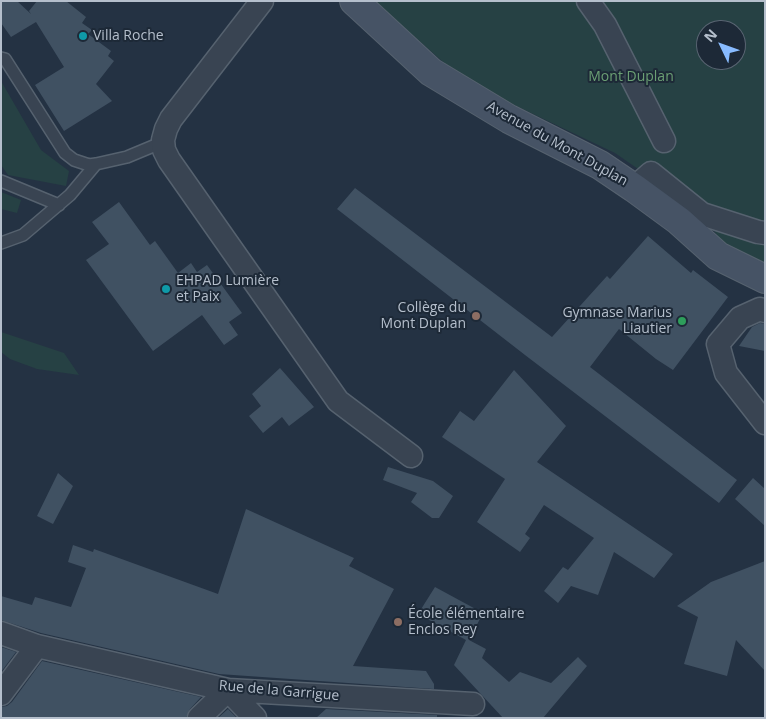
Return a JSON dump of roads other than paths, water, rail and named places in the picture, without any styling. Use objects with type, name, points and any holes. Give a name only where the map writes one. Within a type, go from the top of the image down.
[{"type":"street","points":[[262,1],[166,129],[163,142],[164,150],[168,160],[338,401],[411,456]]},
{"type":"street","name":"Avenue du Mont Duplan","points":[[354,1],[431,72],[509,119],[600,165],[679,221],[718,256],[765,279]]},
{"type":"street","points":[[588,1],[605,25],[664,141]]},
{"type":"street","points":[[634,188],[651,173],[702,214],[765,233]]},
{"type":"street","points":[[765,310],[760,309],[740,318],[718,344],[726,373],[765,423]]},
{"type":"street","name":"Rue de la Garrigue","points":[[1,633],[37,646],[228,690],[472,713]]},
{"type":"street","points":[[1,694],[37,646]]},
{"type":"street","points":[[198,718],[228,690],[254,718]]},
{"type":"lane","points":[[1,58],[5,59],[65,153],[74,160],[89,165],[96,164],[127,157],[163,142]]},
{"type":"lane","points":[[1,242],[24,235],[70,196],[96,164]]},
{"type":"lane","points":[[1,181],[59,205]]},
{"type":"place","name":"Villa Roche","points":[[83,36]]},
{"type":"place","name":"EHPAD Lumière et Paix","points":[[166,289]]},
{"type":"place","name":"Collège du Mont Duplan","points":[[476,316]]},
{"type":"place","name":"Gymnase Marius Liautier","points":[[682,321]]},
{"type":"place","name":"École élémentaire Enclos Rey","points":[[398,622]]},
{"type":"park label","name":"Mont Duplan","points":[[631,77]]}]
